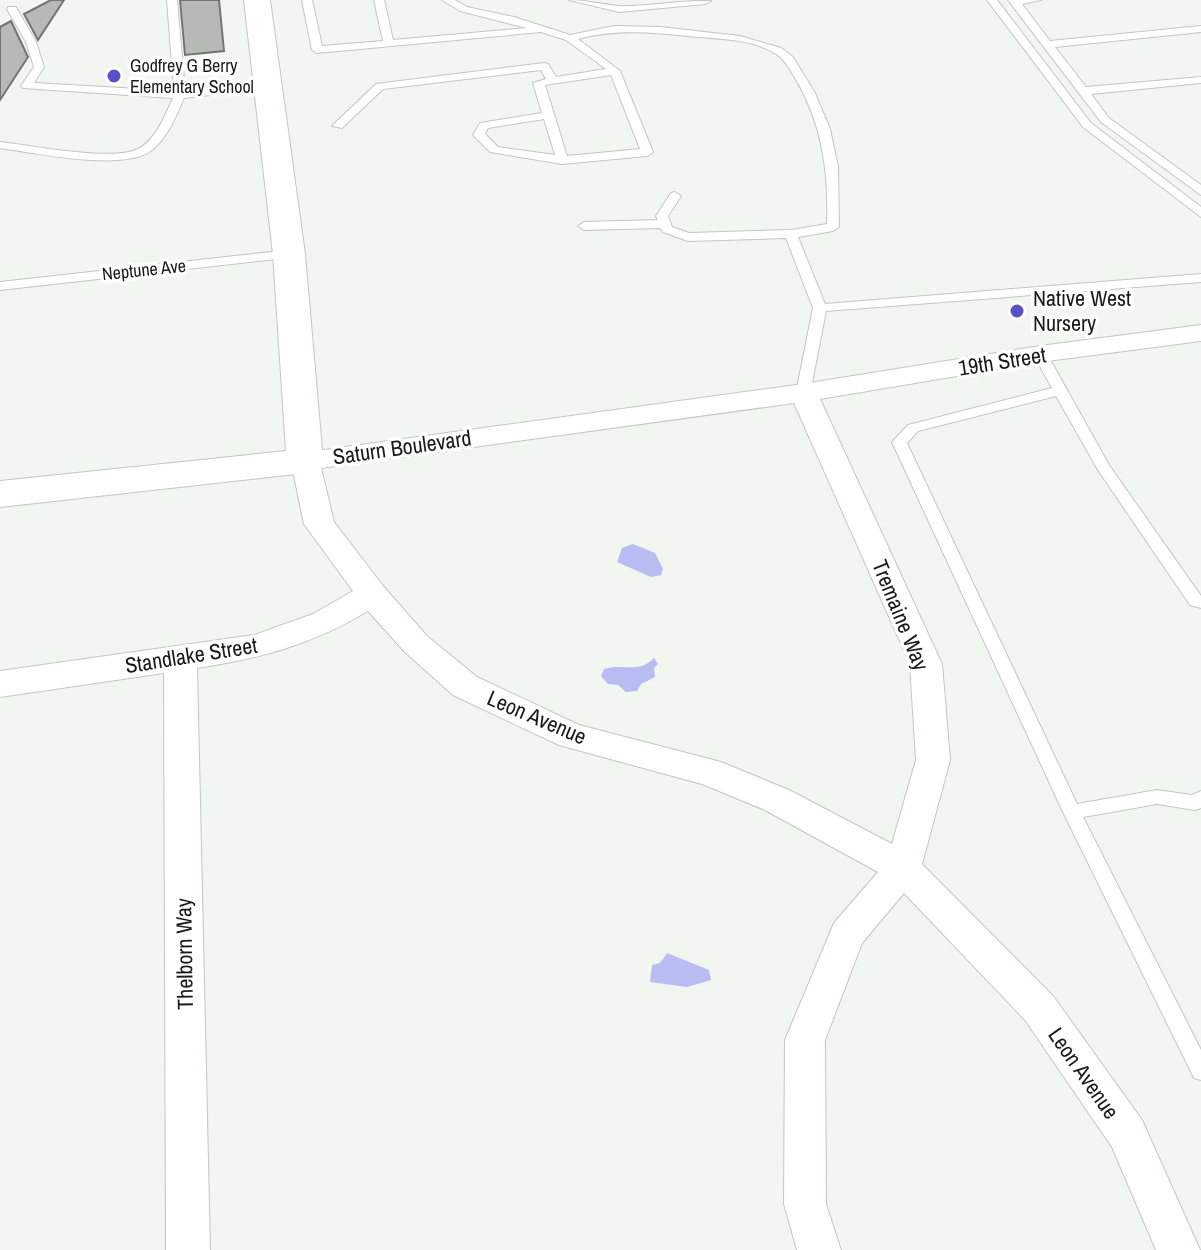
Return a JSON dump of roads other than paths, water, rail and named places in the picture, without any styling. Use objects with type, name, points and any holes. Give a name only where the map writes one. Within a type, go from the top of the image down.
[{"type":"street","name":"Leon Avenue","points":[[257,0],[289,254],[305,461],[319,524],[372,594],[416,644],[465,686],[571,736],[709,772],[777,800],[903,868],[1039,1008],[1127,1134],[1178,1250]]},
{"type":"street","name":"19th Street","points":[[803,393],[1040,354],[1201,333]]},
{"type":"street","name":"Saturn Boulevard","points":[[0,494],[305,461],[803,393]]},
{"type":"street","name":"Tremaine Way","points":[[803,393],[926,664],[933,760],[903,868],[847,934],[805,1040],[805,1204],[819,1250]]},
{"type":"street","name":"Standlake Street","points":[[0,684],[257,647],[324,622],[372,594]]},
{"type":"street","name":"Thelborn Way","points":[[180,658],[188,1250]]},
{"type":"lane","points":[[0,145],[109,157],[141,152],[162,129],[180,95],[172,0]]},
{"type":"lane","points":[[307,0],[317,50],[542,30]]},
{"type":"lane","points":[[379,0],[389,44]]},
{"type":"lane","points":[[447,0],[464,9],[570,38],[615,71],[647,152],[562,160],[494,150],[479,135],[484,125],[548,115]]},
{"type":"lane","points":[[574,0],[619,9],[706,1]]},
{"type":"lane","points":[[992,0],[1087,125],[1201,213]]},
{"type":"lane","points":[[1014,1],[1036,0]]},
{"type":"lane","points":[[1014,1],[1105,120],[1201,191]]},
{"type":"lane","points":[[12,9],[31,42],[39,67],[27,86],[180,95],[266,86]]},
{"type":"lane","points":[[570,38],[595,30],[660,29],[741,39],[784,53],[811,93],[830,147],[835,189],[833,227],[791,234],[688,237],[667,229],[662,216],[675,196]]},
{"type":"lane","points":[[1047,45],[1201,29]]},
{"type":"lane","points":[[338,126],[380,86],[544,66],[552,80]]},
{"type":"lane","points":[[562,160],[539,83],[615,71]]},
{"type":"lane","points":[[1083,91],[1201,80]]},
{"type":"lane","points":[[584,226],[665,224]]},
{"type":"lane","points":[[791,234],[820,308],[803,393]]},
{"type":"lane","name":"Neptune Ave","points":[[0,286],[289,254]]},
{"type":"lane","points":[[820,308],[1201,278]]},
{"type":"lane","points":[[1040,354],[1103,467],[1187,589],[1196,601],[1201,602]]},
{"type":"lane","points":[[1061,390],[913,428],[899,442],[1072,812],[1201,1071]]},
{"type":"lane","points":[[1072,812],[1157,797],[1195,803],[1201,798]]},
{"type":"water","points":[[633,544],[655,553],[663,569],[661,575],[651,577],[617,562],[622,548]]},
{"type":"water","points":[[654,658],[658,664],[654,668],[655,677],[641,684],[637,691],[626,692],[618,685],[608,684],[601,676],[604,669],[642,666]]},
{"type":"water","points":[[667,953],[709,970],[711,980],[687,987],[650,982],[652,965],[660,963]]},
{"type":"place","name":"Godfrey G Berry Elementary School","points":[[114,76]]},
{"type":"place","name":"Native West Nursery","points":[[1017,311]]}]
